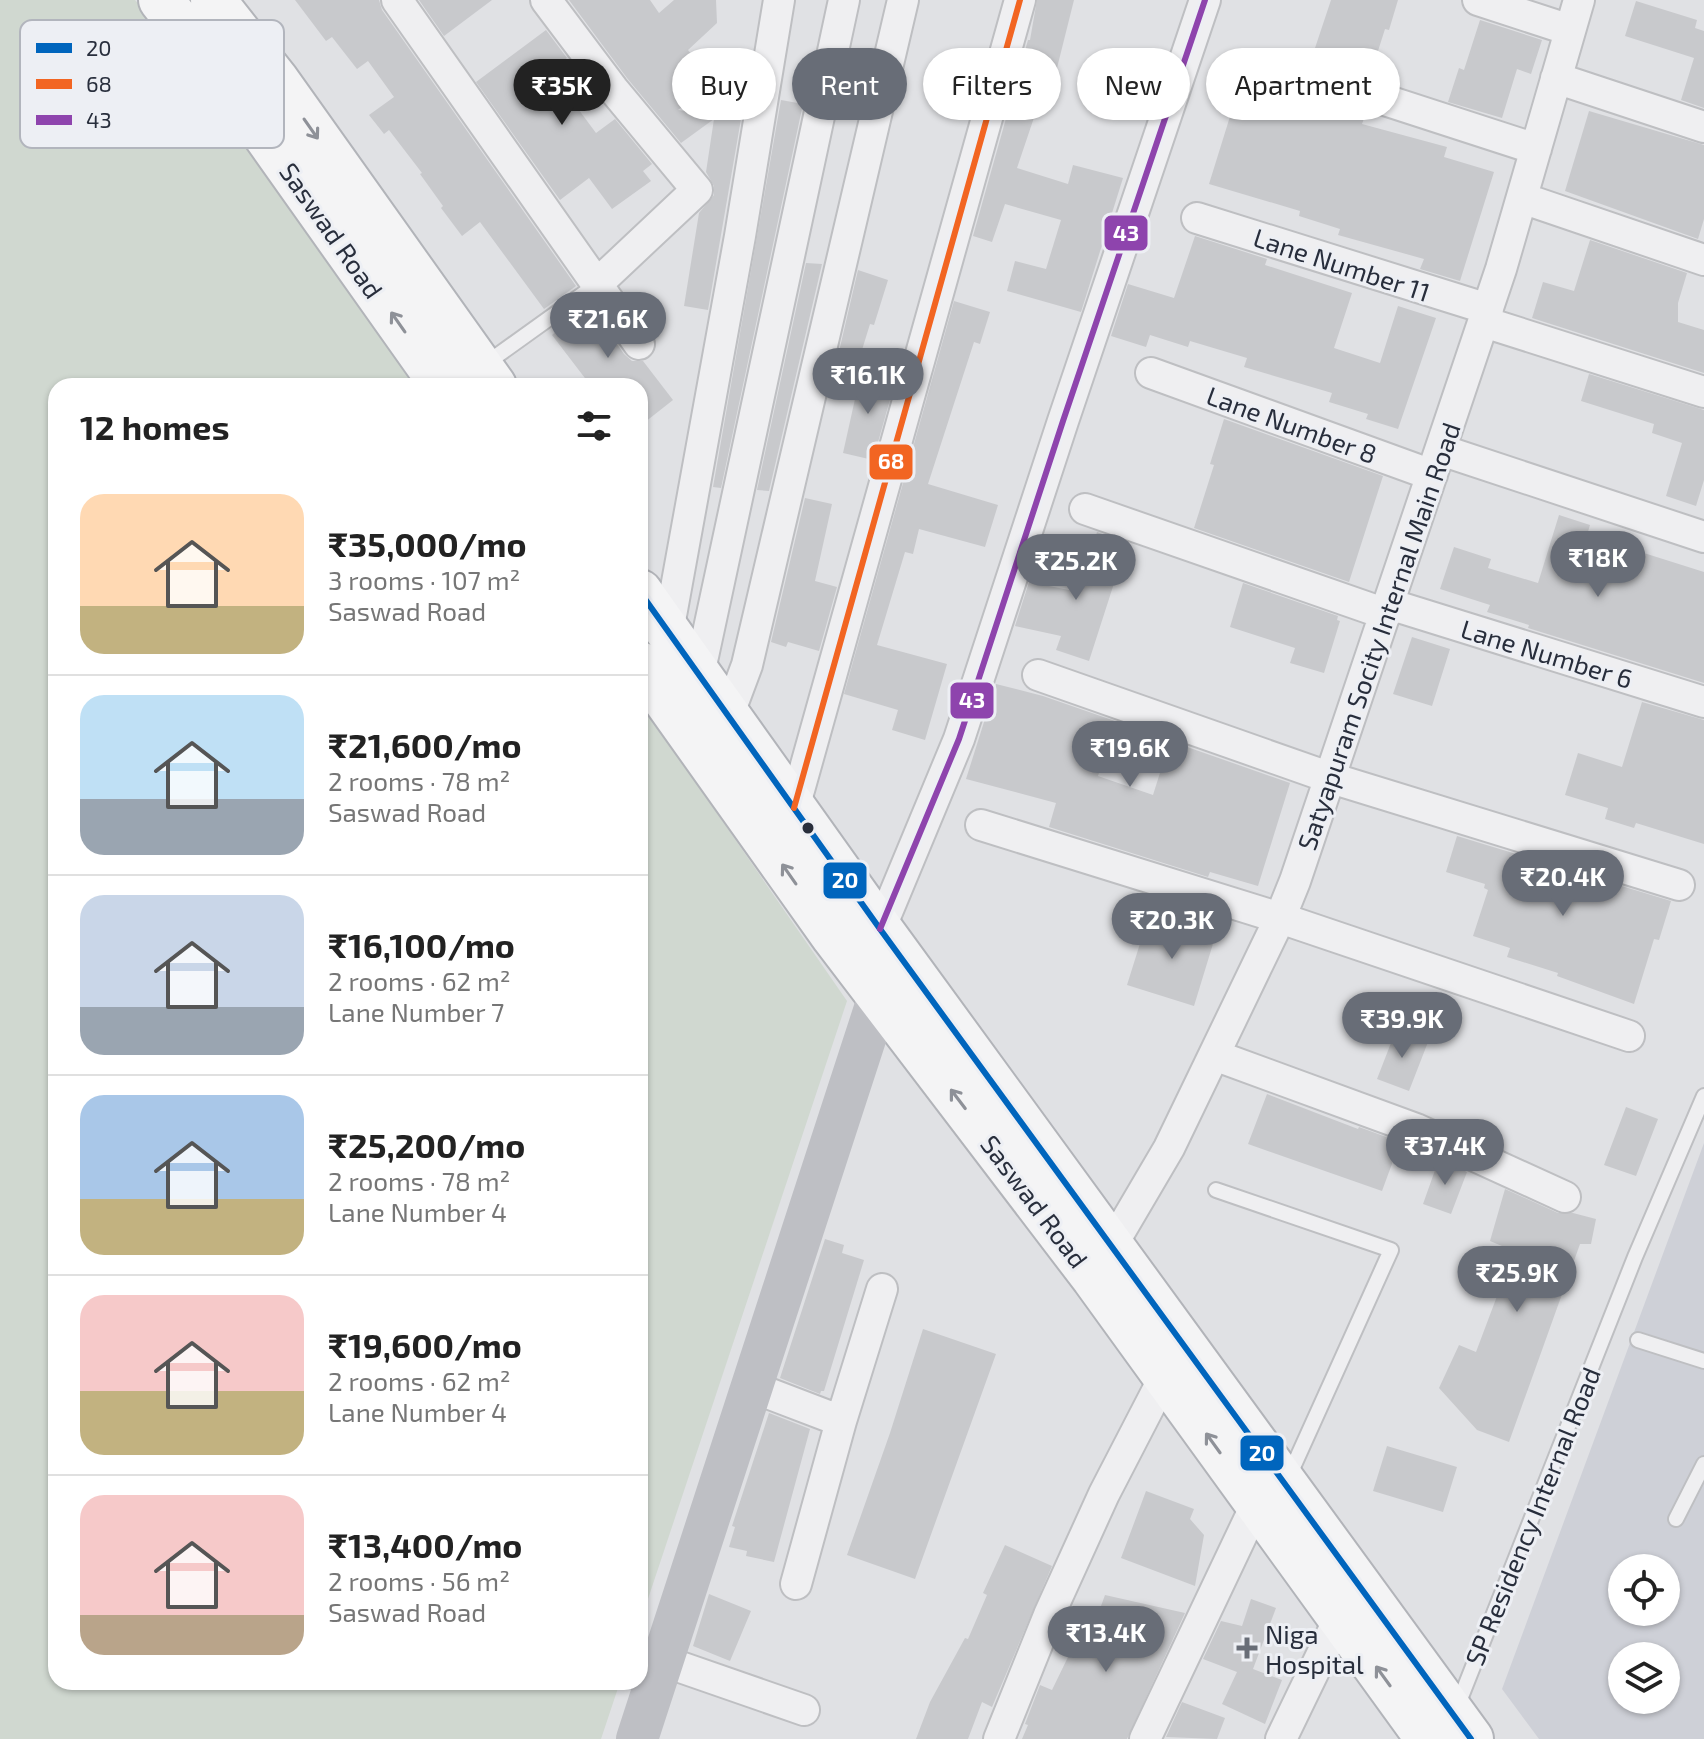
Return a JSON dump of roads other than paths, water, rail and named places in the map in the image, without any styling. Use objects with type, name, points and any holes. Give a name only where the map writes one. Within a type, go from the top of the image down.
[{"type":"highway","name":"Saswad Road","points":[[161,0],[177,20]]},
{"type":"highway","name":"Saswad Road","points":[[213,0],[229,20]]},
{"type":"highway","name":"Saswad Road","points":[[284,92],[471,378]]},
{"type":"highway","name":"Saswad Road","points":[[280,148],[470,378]]},
{"type":"highway","name":"Saswad Road","points":[[648,603],[880,929],[1112,1245],[1271,1493],[1340,1617],[1451,1731]]},
{"type":"highway","name":"Saswad Road","points":[[648,675],[834,937],[1165,1376],[1271,1493],[1451,1731]]},
{"type":"street","points":[[397,0],[639,344]]},
{"type":"street","points":[[546,0],[613,89],[697,190],[597,284]]},
{"type":"street","points":[[668,632],[779,0]]},
{"type":"street","points":[[699,675],[844,0]]},
{"type":"street","points":[[728,716],[747,665],[903,0]]},
{"type":"street","points":[[794,808],[1020,0]]},
{"type":"street","points":[[880,929],[959,739],[1067,406],[1205,0]]},
{"type":"street","points":[[1478,0],[1570,30]]},
{"type":"street","name":"Satyapuram Socity Internal Main Road","points":[[1112,1245],[1169,1148],[1280,918],[1331,778],[1486,316],[1579,0]]},
{"type":"street","points":[[1556,78],[1704,127]]},
{"type":"street","points":[[1400,105],[1536,149]]},
{"type":"street","points":[[1522,198],[1704,260]]},
{"type":"street","name":"Lane Number 11","points":[[1197,218],[1704,392]]},
{"type":"street","name":"Lane Number 8","points":[[1151,373],[1437,462],[1704,537]]},
{"type":"street","name":"Lane Number 6","points":[[1085,509],[1387,609],[1704,702]]},
{"type":"street","points":[[1038,675],[1331,778],[1679,885]]},
{"type":"street","points":[[981,825],[1280,918],[1629,1036]]},
{"type":"street","points":[[637,1739],[879,996]]},
{"type":"street","points":[[1214,1055],[1416,1129],[1565,1197]]},
{"type":"street","points":[[796,1584],[841,1421],[882,1289]]},
{"type":"street","points":[[999,1739],[1049,1615],[1104,1494],[1165,1376]]},
{"type":"street","points":[[752,1387],[841,1421]]},
{"type":"street","points":[[1145,1739],[1271,1493]]},
{"type":"street","points":[[1281,1739],[1340,1617]]},
{"type":"street","points":[[663,1661],[804,1710]]},
{"type":"lane","points":[[475,378],[597,284]]},
{"type":"lane","name":"SP Residency Internal Road","points":[[1451,1731],[1630,1271],[1704,1096]]},
{"type":"lane","points":[[1216,1190],[1391,1250],[1271,1493]]},
{"type":"lane","points":[[1638,1340],[1704,1361]]},
{"type":"lane","points":[[1676,1519],[1704,1464]]},
{"type":"place","name":"Niga Hospital","points":[[1247,1648]]}]
